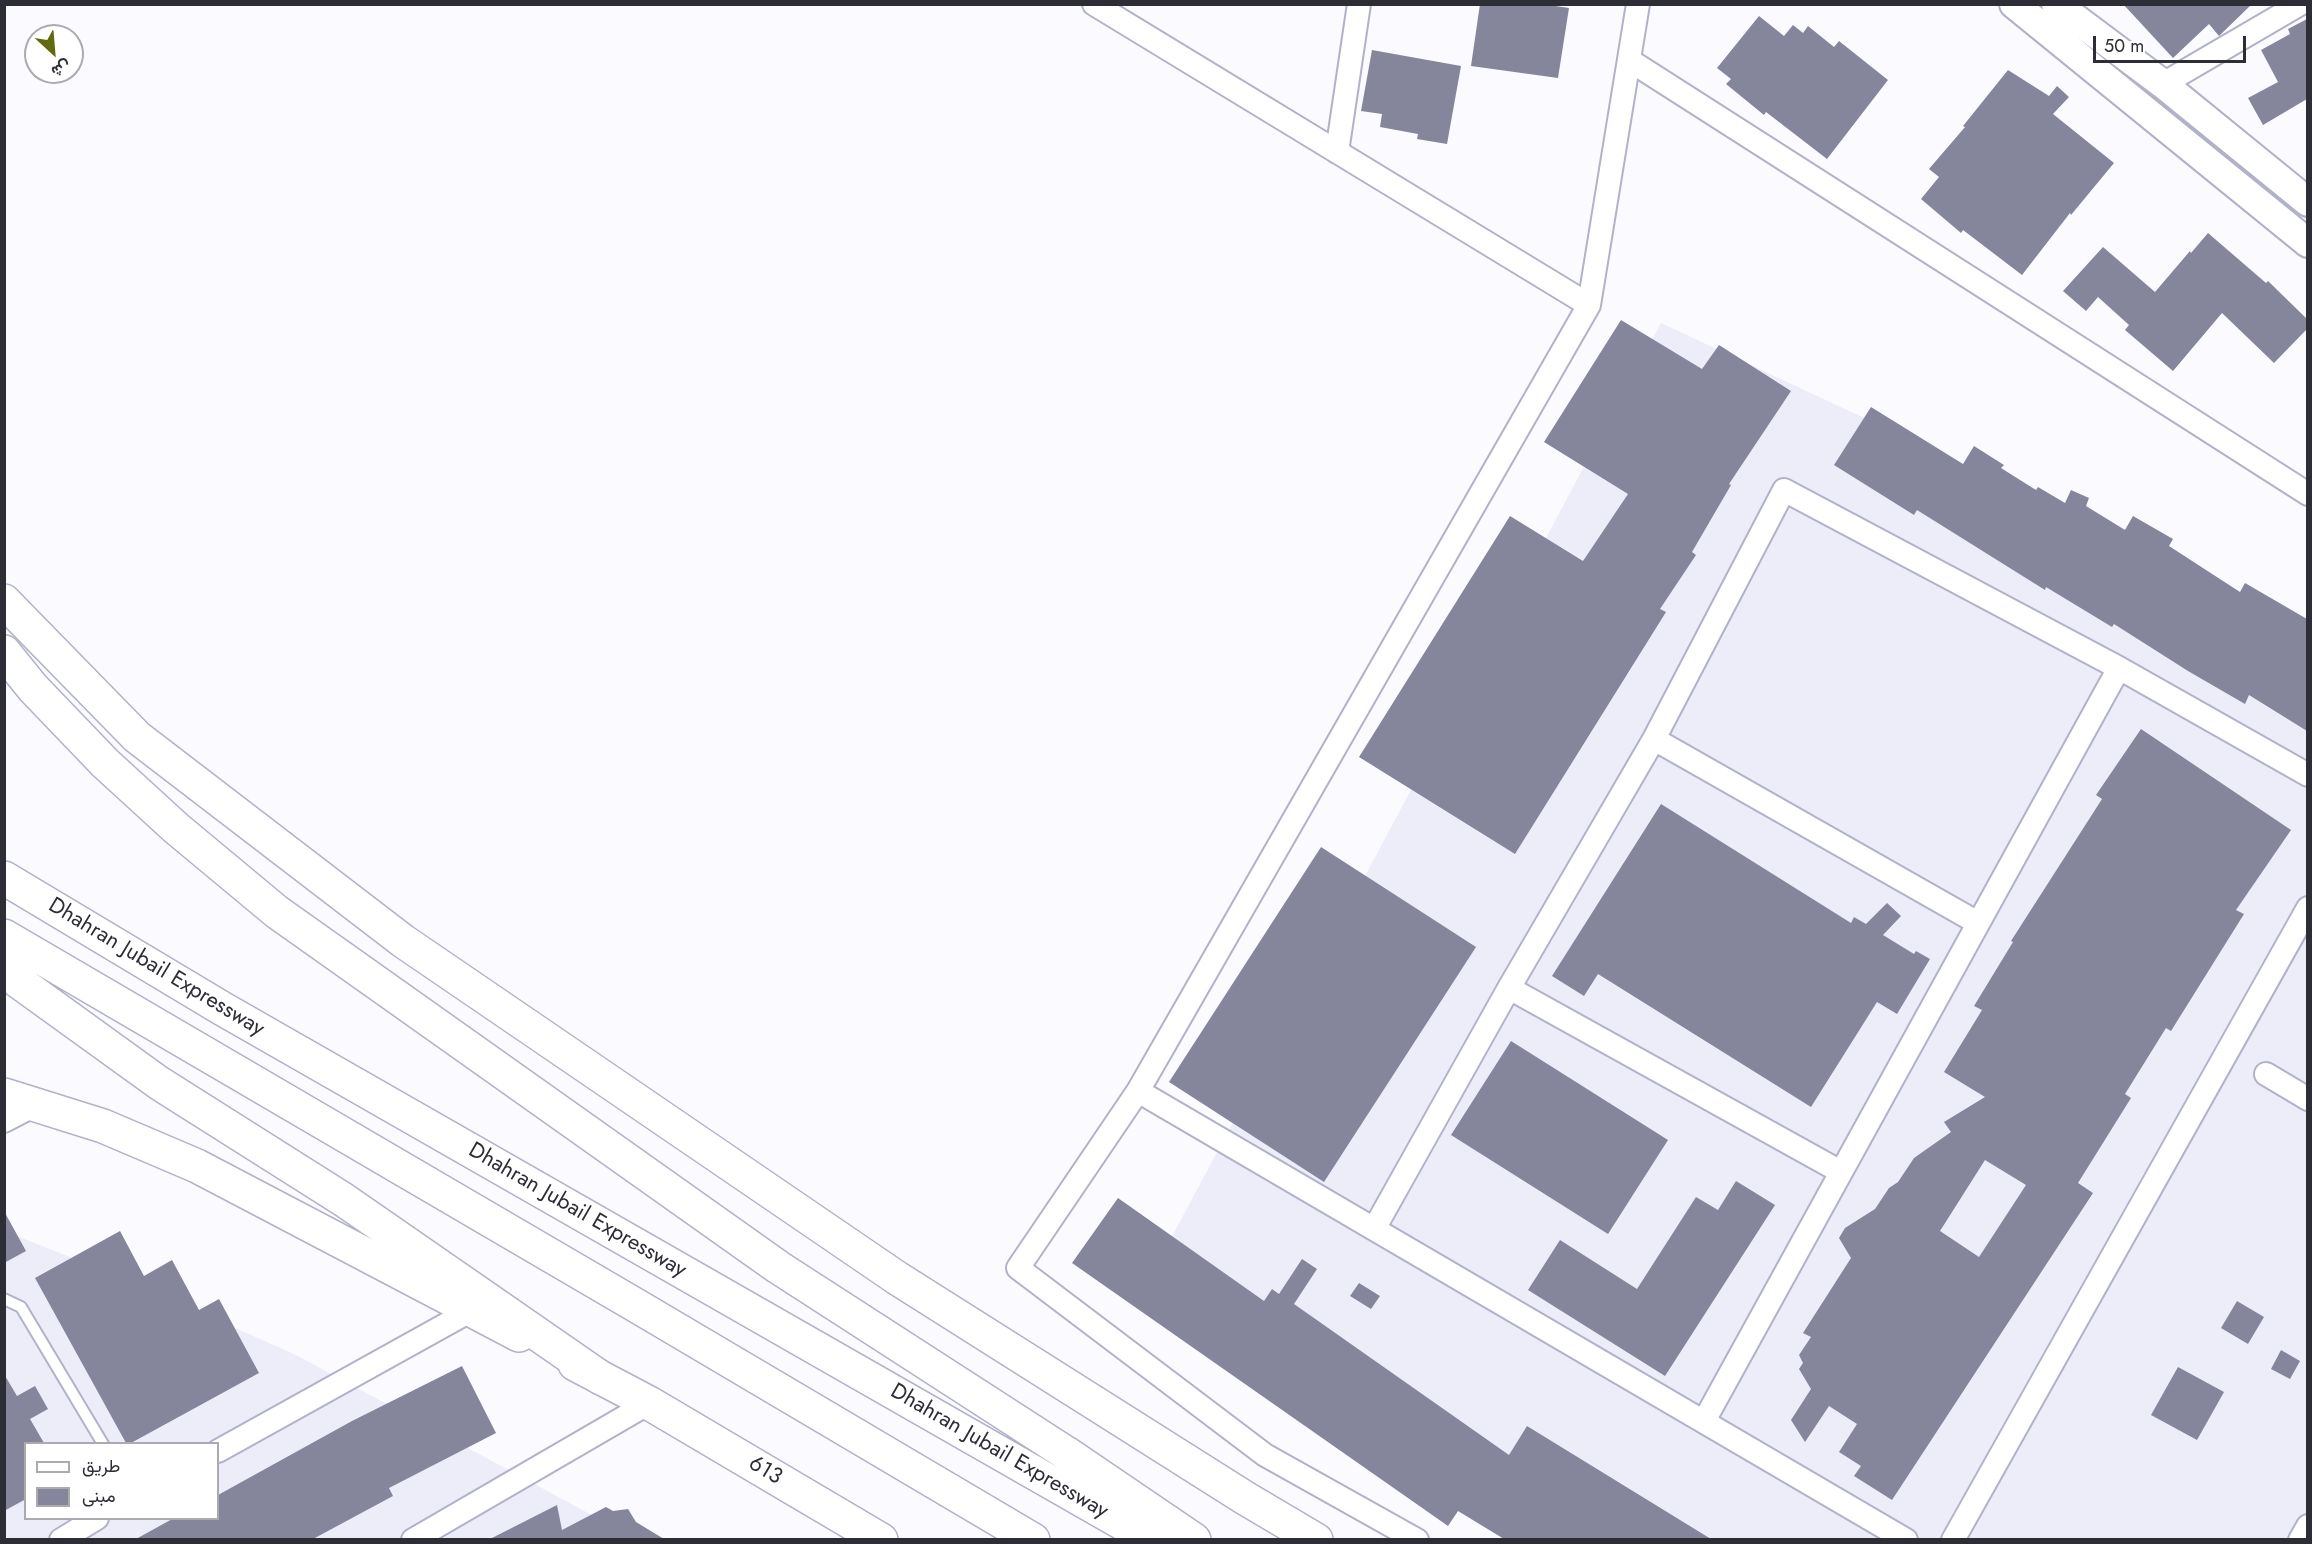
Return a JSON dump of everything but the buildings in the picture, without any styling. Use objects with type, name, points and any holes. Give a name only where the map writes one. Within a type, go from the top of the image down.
[{"type":"main road","points":[[4,601],[136,737],[403,941],[897,1278],[1245,1498],[1316,1539]]},
{"type":"main road","points":[[4,652],[33,688],[105,763],[176,828],[278,912],[778,1267],[1066,1453],[1194,1539]]},
{"type":"main road","name":"Dhahran Jubail Expressway","points":[[4,878],[223,1009],[1152,1539]]},
{"type":"main road","points":[[4,936],[1033,1539]]},
{"type":"main road","points":[[4,971],[159,1083],[344,1200],[601,1378]]},
{"type":"main road","points":[[4,1095],[103,1126],[197,1166],[601,1378]]},
{"type":"main road","name":"613","points":[[601,1378],[649,1402],[881,1539]]},
{"type":"street","points":[[1094,4],[1589,305]]},
{"type":"street","points":[[1337,152],[1359,4]]},
{"type":"street","points":[[1417,1539],[1265,1455],[1018,1268],[1138,1091],[1589,305],[1638,4]]},
{"type":"street","points":[[2014,4],[2307,243]]},
{"type":"street","points":[[2056,4],[2163,84],[2307,202]]},
{"type":"street","points":[[2163,84],[2300,4]]},
{"type":"street","points":[[1629,60],[2307,494]]},
{"type":"street","points":[[1374,1228],[1509,988],[1654,739],[1784,490],[2119,668],[2307,775]]},
{"type":"street","points":[[1704,1421],[2119,668]]},
{"type":"street","points":[[1654,739],[1978,923]]},
{"type":"street","points":[[1953,1539],[2307,908]]},
{"type":"street","points":[[1509,988],[1841,1172]]},
{"type":"street","points":[[2266,1074],[2307,1099]]},
{"type":"street","points":[[1138,1091],[1906,1539]]},
{"type":"street","points":[[4,1121],[35,1105]]},
{"type":"street","points":[[219,1450],[472,1310]]},
{"type":"street","points":[[413,1539],[649,1402]]},
{"type":"street","points":[[61,1539],[94,1520]]},
{"type":"street","points":[[2300,1539],[2307,1526]]},
{"type":"lane","points":[[4,1299],[21,1307],[102,1442]]},
{"type":"shaded area","points":[[1661,323],[2307,625],[2307,1539],[1549,1539],[1304,1391],[1147,1283]]},
{"type":"shaded area","points":[[4,1231],[126,1279],[298,1356],[636,1539],[5,1539]]}]
